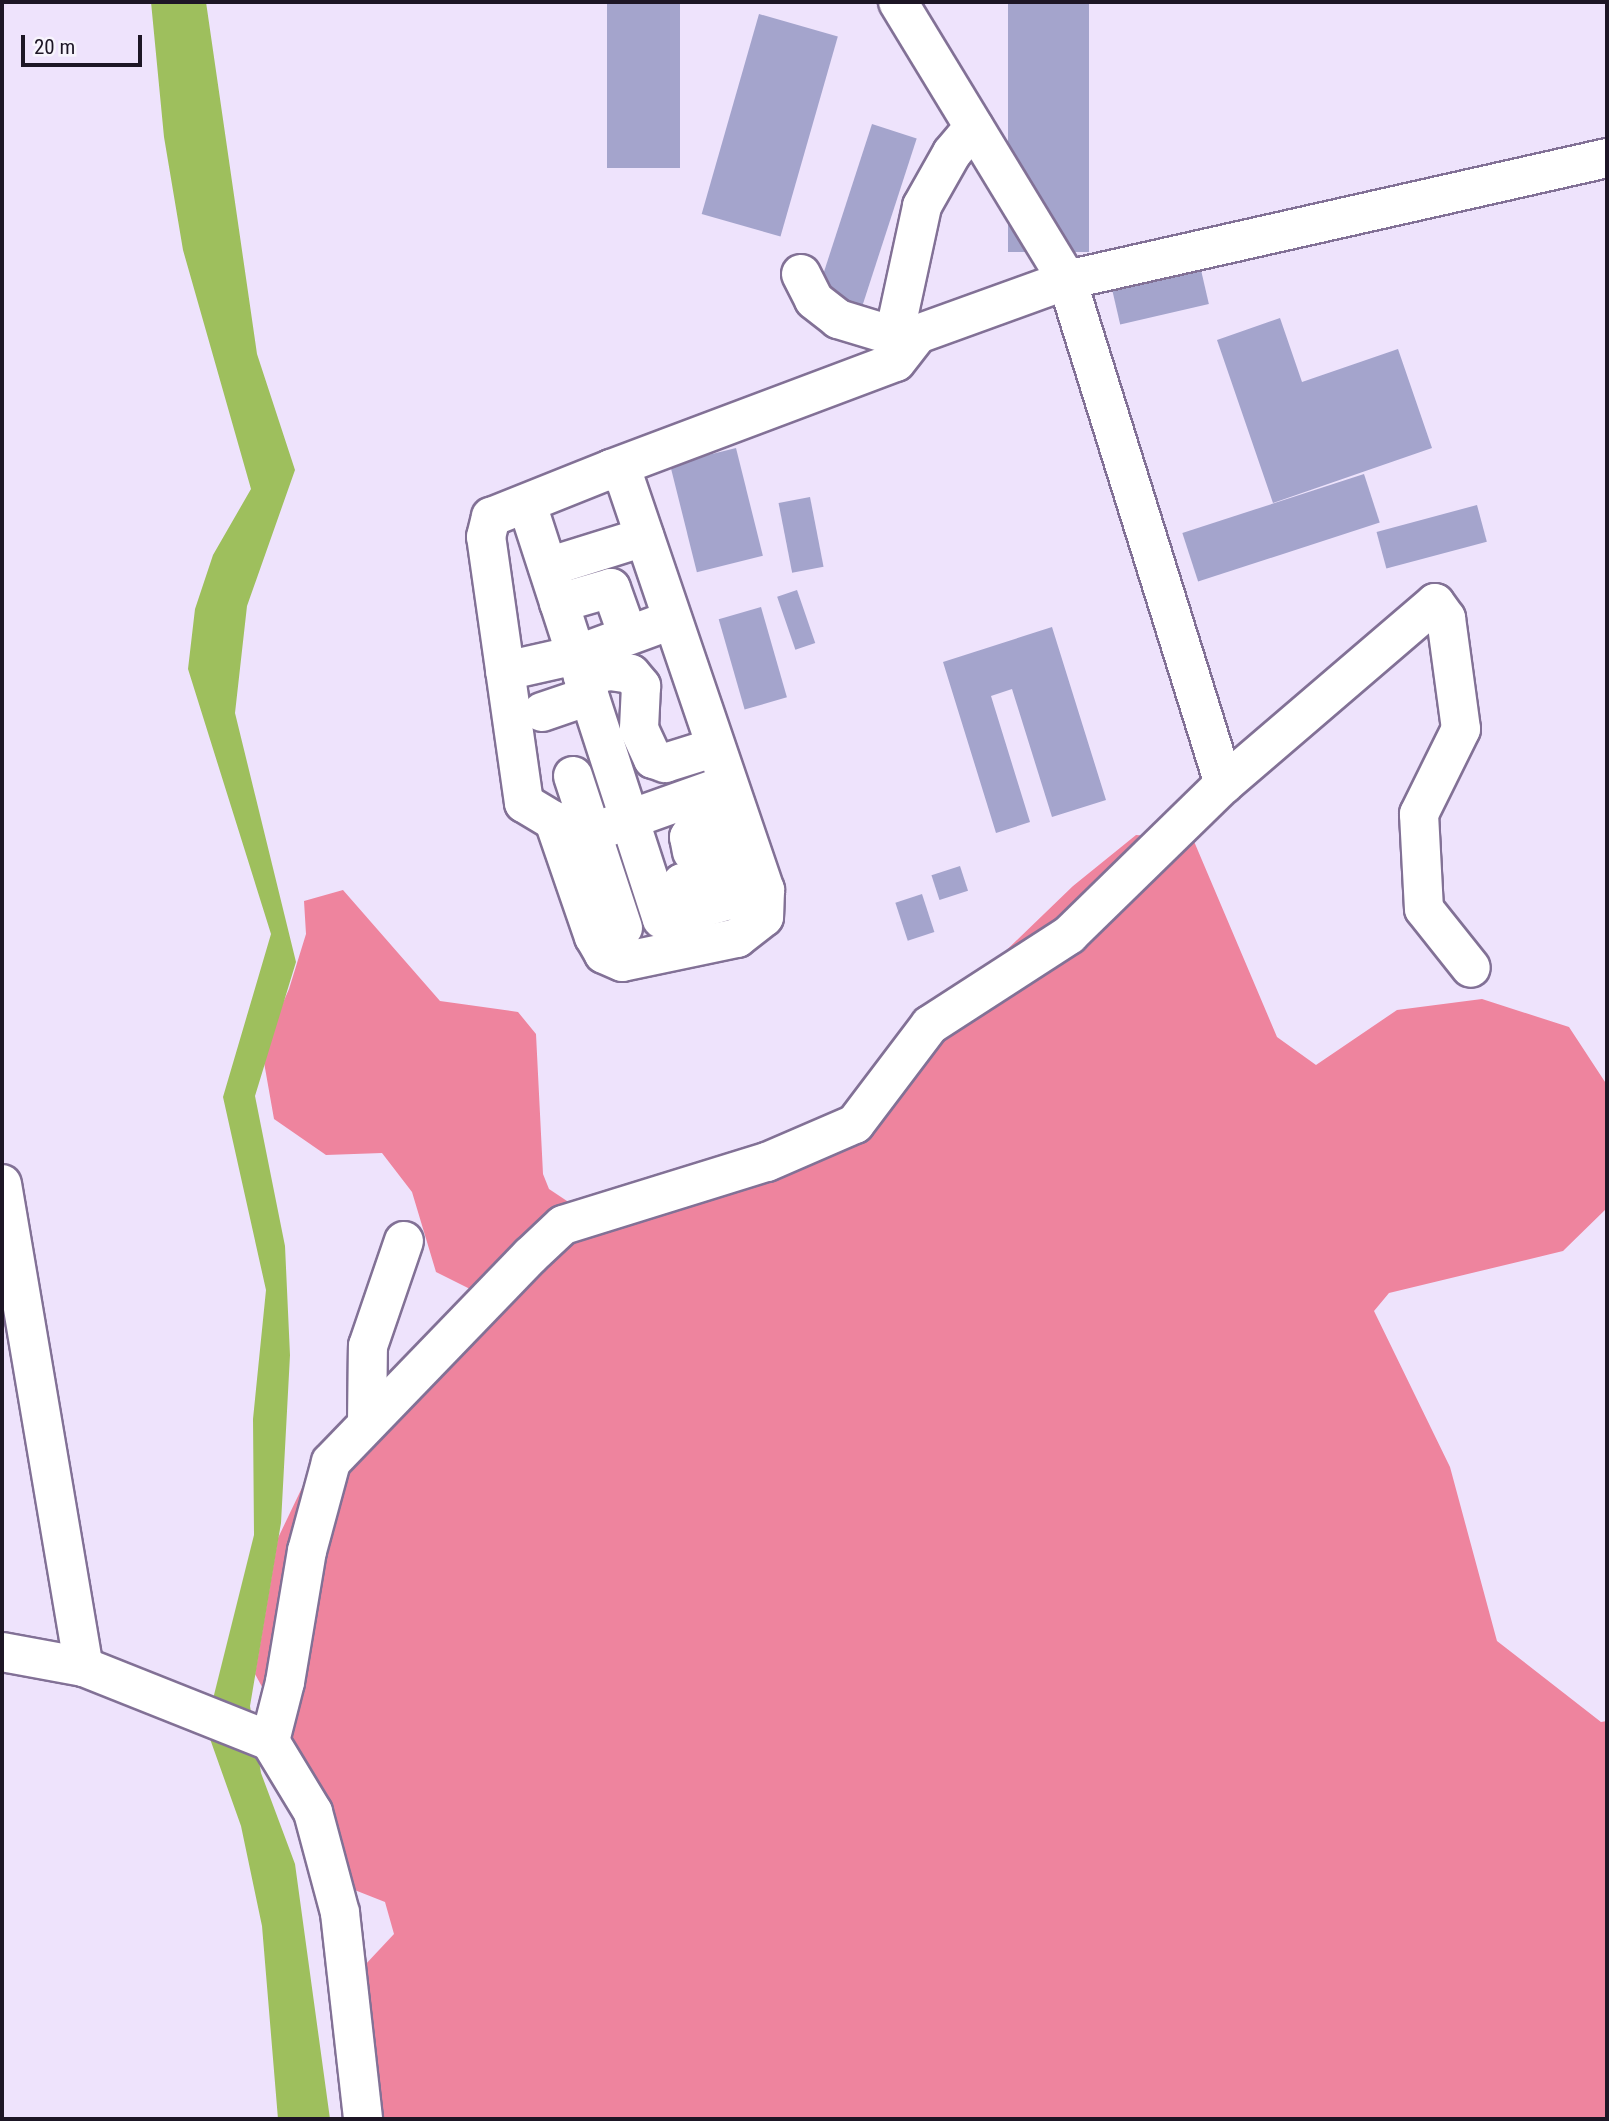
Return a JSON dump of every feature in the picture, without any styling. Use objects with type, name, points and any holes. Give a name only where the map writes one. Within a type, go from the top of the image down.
[{"type":"street","points":[[898,2],[1067,280],[1224,784]]},
{"type":"street","points":[[692,856],[668,841],[634,834],[577,838],[524,803],[486,537],[491,517],[896,362],[906,335],[922,206],[952,153],[974,127]]},
{"type":"street","points":[[801,274],[814,300],[838,319],[906,335],[1067,280],[1607,158]]},
{"type":"street","points":[[611,469],[625,480],[644,537],[726,785],[750,888]]},
{"type":"street","points":[[527,504],[662,919]]},
{"type":"street","points":[[548,567],[590,538],[644,537]]},
{"type":"street","points":[[559,603],[611,588],[626,633]]},
{"type":"street","points":[[270,1741],[285,1682],[307,1551],[331,1462],[563,1225],[767,1162],[855,1124],[930,1025],[1069,935],[1224,784],[1435,603],[1446,618],[1461,729],[1419,814],[1424,909],[1471,968]]},
{"type":"street","points":[[542,712],[626,633],[671,620]]},
{"type":"street","points":[[505,671],[582,676],[610,671],[631,674],[641,687],[639,729],[653,759],[665,763],[713,748]]},
{"type":"street","points":[[607,751],[554,757],[547,765],[555,779],[573,776],[577,838],[609,933],[604,954],[622,962],[737,938],[764,917],[723,825],[692,856],[686,896],[750,888]]},
{"type":"street","points":[[634,834],[726,785]]},
{"type":"street","points":[[609,933],[662,919],[750,888]]},
{"type":"street","points":[[2,1184],[84,1667]]},
{"type":"street","points":[[367,1423],[368,1346],[404,1241]]},
{"type":"street","points":[[2,1652],[84,1667],[270,1741],[313,1812],[340,1913],[363,2119]]},
{"type":"shaded area","points":[[151,2],[206,2],[257,354],[295,470],[247,606],[235,713],[296,962],[255,1096],[285,1246],[290,1355],[281,1523],[250,1706],[261,1773],[295,1864],[330,2119],[278,2119],[262,1926],[241,1826],[209,1736],[213,1699],[254,1535],[253,1419],[266,1290],[223,1097],[271,934],[188,669],[195,609],[213,555],[251,489],[183,250],[164,137]]},
{"type":"shaded area","points":[[1136,835],[1193,839],[1277,1037],[1316,1065],[1397,1010],[1482,999],[1569,1027],[1607,1085],[1607,1208],[1563,1251],[1389,1293],[1374,1311],[1450,1467],[1497,1641],[1601,1722],[1607,1721],[1607,2119],[379,2119],[364,1966],[394,1934],[385,1902],[347,1887],[285,1729],[255,1674],[278,1538],[320,1450],[478,1293],[436,1272],[412,1192],[382,1153],[326,1155],[274,1119],[262,1051],[289,989],[306,934],[304,901],[343,890],[440,1001],[518,1012],[536,1034],[543,1174],[549,1189],[612,1231],[870,1136],[963,992],[1073,886]]},
{"type":"building","points":[[607,2],[680,2],[680,168],[607,168]]},
{"type":"building","points":[[1008,2],[1089,2],[1089,252],[1008,252]]},
{"type":"building","points":[[759,14],[838,37],[780,237],[702,214]]},
{"type":"building","points":[[872,124],[917,139],[862,306],[818,291]]},
{"type":"building","points":[[1201,270],[1209,304],[1120,325],[1112,290]]},
{"type":"building","points":[[1280,318],[1302,382],[1398,349],[1432,448],[1273,503],[1217,340]]},
{"type":"building","points":[[736,448],[763,556],[697,572],[670,464]]},
{"type":"building","points":[[1364,474],[1380,523],[1198,582],[1182,533]]},
{"type":"building","points":[[810,497],[824,567],[792,573],[779,503]]},
{"type":"building","points":[[1477,505],[1487,542],[1386,569],[1377,532]]},
{"type":"building","points":[[797,590],[815,643],[795,650],[777,597]]},
{"type":"building","points":[[761,607],[787,697],[745,709],[719,619]]},
{"type":"building","points":[[1052,627],[1106,800],[1052,817],[1012,689],[991,696],[1030,822],[996,833],[943,662]]},
{"type":"building","points":[[960,866],[968,891],[940,900],[931,875]]},
{"type":"building","points":[[922,894],[934,932],[908,941],[895,903]]}]
